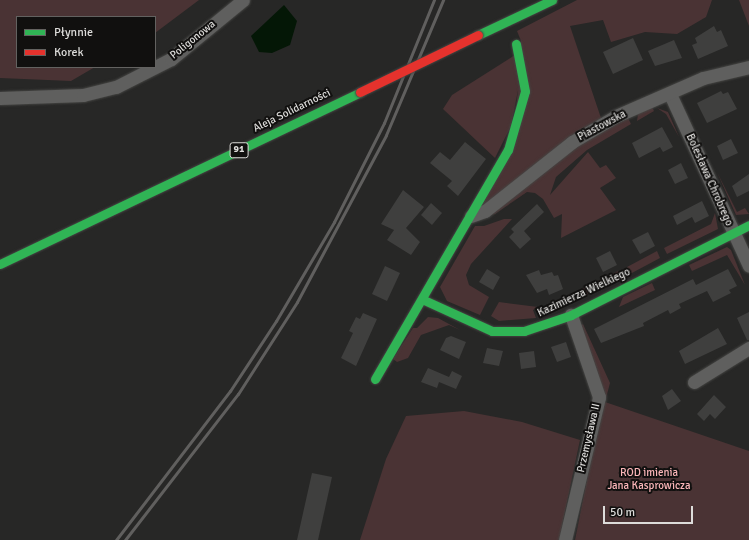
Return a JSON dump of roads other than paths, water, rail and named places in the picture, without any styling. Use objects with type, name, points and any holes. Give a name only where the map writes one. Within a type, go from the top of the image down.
[{"type":"street","name":"Poligonowa","points":[[156,67],[171,59],[243,0]]},
{"type":"street","name":"Aleja Solidarności","points":[[0,264],[552,0]]},
{"type":"street","points":[[375,379],[424,300],[471,216],[499,171],[520,114],[524,74],[516,44]]},
{"type":"street","name":"Piastowska","points":[[471,216],[485,211],[572,142],[616,116],[670,94],[703,78],[749,67]]},
{"type":"street","name":"Poligonowa","points":[[0,98],[83,95],[116,87],[153,68]]},
{"type":"street","name":"Bolesława Chrobrego","points":[[670,94],[732,233],[749,266]]},
{"type":"street","name":"Kazimierza Wielkiego","points":[[424,300],[479,326],[502,332],[538,328],[571,315],[749,225]]},
{"type":"street","name":"Przemysława II","points":[[565,540],[599,397],[571,315]]},
{"type":"street","points":[[694,382],[749,348]]},
{"type":"railway","points":[[116,540],[230,391],[276,321],[334,222],[384,123],[434,0]]},
{"type":"railway","points":[[125,540],[238,394],[297,302],[386,135],[443,0]]},
{"type":"park label","name":"ROD imienia Jana Kasprowicza","points":[[649,480]]}]
